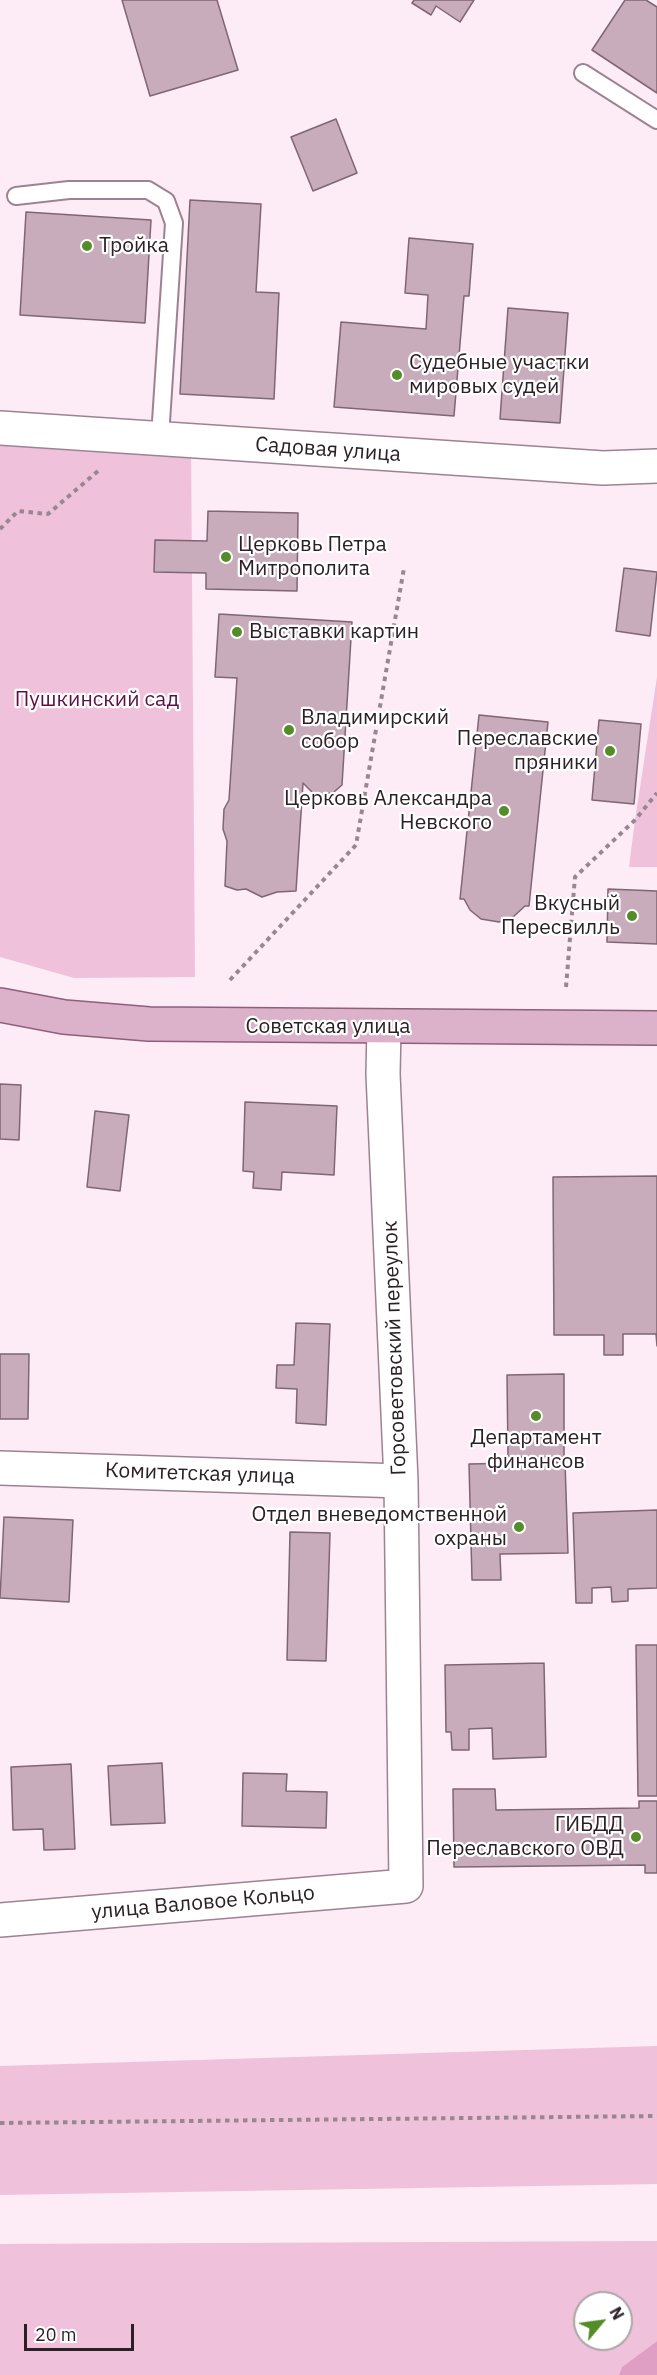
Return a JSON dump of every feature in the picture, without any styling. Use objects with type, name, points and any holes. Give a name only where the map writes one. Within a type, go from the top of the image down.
[{"type":"main road","name":"Советская улица","points":[[0,1005],[63,1017],[149,1024],[657,1028]]},
{"type":"street","name":"Садовая улица","points":[[0,428],[603,468],[657,466]]},
{"type":"street","name":"Горсоветовский переулок","points":[[384,1027],[383,1074],[401,1481],[406,1886]]},
{"type":"street","name":"Комитетская улица","points":[[0,1468],[401,1481]]},
{"type":"street","name":"улица Валовое Кольцо","points":[[0,1920],[406,1886]]},
{"type":"lane","points":[[584,73],[657,120]]},
{"type":"lane","points":[[16,196],[69,190],[148,190],[166,201],[174,223],[148,437]]},
{"type":"path","points":[[0,529],[18,511],[48,514],[148,437]]},
{"type":"path","points":[[230,980],[356,845],[404,568]]},
{"type":"path","points":[[566,987],[575,877],[635,820],[657,793]]},
{"type":"path","points":[[0,2123],[657,2116]]},
{"type":"green space","name":"Пушкинский сад","points":[[0,430],[191,443],[195,977],[74,978],[0,957]]},
{"type":"green space","points":[[657,677],[657,867],[629,867],[635,820]]},
{"type":"green space","points":[[657,2046],[657,2184],[0,2195],[0,2066]]},
{"type":"green space","points":[[657,2241],[657,2341],[622,2367],[619,2375],[0,2375],[0,2244]]},
{"type":"shaded area","points":[[657,2341],[657,2375],[619,2375],[622,2367]]},
{"type":"building","points":[[122,0],[217,0],[238,70],[150,96]]},
{"type":"building","points":[[414,0],[474,0],[460,22],[436,6],[431,15],[412,3]]},
{"type":"building","points":[[625,0],[646,0],[657,7],[657,93],[592,50]]},
{"type":"building","points":[[336,119],[357,173],[313,191],[291,137]]},
{"type":"building","points":[[190,200],[261,204],[256,292],[279,293],[274,399],[180,394]]},
{"type":"building","name":"Тройка","points":[[26,212],[151,220],[145,323],[20,315]]},
{"type":"building","points":[[409,238],[473,244],[469,296],[464,296],[454,416],[334,407],[341,322],[426,329],[428,295],[405,293]]},
{"type":"building","points":[[508,308],[568,313],[560,423],[500,419]]},
{"type":"building","name":"Церковь Петра Митрополита","points":[[208,511],[298,513],[297,591],[206,589],[206,573],[154,572],[155,540],[207,541]]},
{"type":"building","points":[[624,568],[657,572],[650,636],[616,631]]},
{"type":"building","name":"Владимирский собор","points":[[219,614],[352,622],[342,785],[334,792],[323,795],[313,793],[303,783],[296,891],[277,892],[262,897],[246,889],[237,890],[225,886],[227,841],[223,829],[224,809],[229,800],[237,678],[215,677]]},
{"type":"building","name":"Церковь Александра Невского","points":[[479,715],[548,722],[529,906],[525,906],[513,917],[499,922],[481,919],[470,910],[464,899],[460,899]]},
{"type":"building","points":[[599,720],[641,724],[634,804],[592,800]]},
{"type":"building","name":"Вкусный Пересвилль","points":[[608,889],[657,891],[657,944],[607,942]]},
{"type":"building","points":[[0,1084],[21,1085],[19,1140],[0,1139]]},
{"type":"building","points":[[245,1102],[337,1106],[334,1175],[282,1172],[281,1190],[253,1188],[254,1172],[243,1171]]},
{"type":"building","points":[[95,1111],[129,1115],[120,1191],[87,1187]]},
{"type":"building","points":[[657,1176],[657,1346],[656,1334],[623,1334],[623,1355],[604,1355],[604,1335],[554,1335],[553,1177]]},
{"type":"building","points":[[296,1323],[330,1324],[326,1425],[296,1423],[297,1389],[276,1388],[277,1365],[294,1365]]},
{"type":"building","points":[[0,1354],[29,1354],[28,1419],[0,1419]]},
{"type":"building","name":"Департамент финансов","points":[[564,1374],[564,1457],[508,1457],[507,1375]]},
{"type":"building","name":"Отдел вневедомственной охраны","points":[[565,1462],[568,1553],[500,1554],[501,1580],[472,1580],[469,1464]]},
{"type":"building","points":[[657,1510],[657,1588],[628,1589],[628,1601],[612,1602],[611,1587],[592,1588],[592,1603],[576,1603],[573,1513]]},
{"type":"building","points":[[4,1517],[73,1520],[69,1602],[0,1598]]},
{"type":"building","points":[[290,1532],[330,1533],[326,1661],[287,1660]]},
{"type":"building","points":[[636,1645],[657,1645],[657,1796],[638,1796]]},
{"type":"building","points":[[544,1663],[546,1757],[493,1759],[492,1728],[469,1729],[469,1750],[452,1750],[451,1732],[446,1732],[445,1665]]},
{"type":"building","points":[[162,1763],[165,1823],[111,1825],[108,1766]]},
{"type":"building","points":[[71,1764],[75,1849],[44,1850],[43,1829],[13,1830],[11,1767]]},
{"type":"building","points":[[243,1773],[287,1774],[286,1791],[327,1792],[326,1828],[242,1826]]},
{"type":"building","points":[[453,1789],[495,1789],[496,1810],[639,1808],[639,1801],[657,1801],[657,1873],[645,1873],[645,1865],[454,1867]]},
{"type":"place","name":"Тройка","points":[[87,246]]},
{"type":"place","name":"Судебные участки мировых судей","points":[[397,375]]},
{"type":"place","name":"Церковь Петра Митрополита","points":[[226,557]]},
{"type":"place","name":"Выставки картин","points":[[237,632]]},
{"type":"place","name":"Владимирский собор","points":[[289,730]]},
{"type":"place","name":"Переславские пряники","points":[[610,751]]},
{"type":"place","name":"Церковь Александра Невского","points":[[504,811]]},
{"type":"place","name":"Вкусный Пересвилль","points":[[632,916]]},
{"type":"place","name":"Департамент финансов","points":[[536,1416]]},
{"type":"place","name":"Отдел вневедомственной охраны","points":[[519,1527]]},
{"type":"place","name":"ГИБДД Переславского ОВД","points":[[636,1837]]}]
